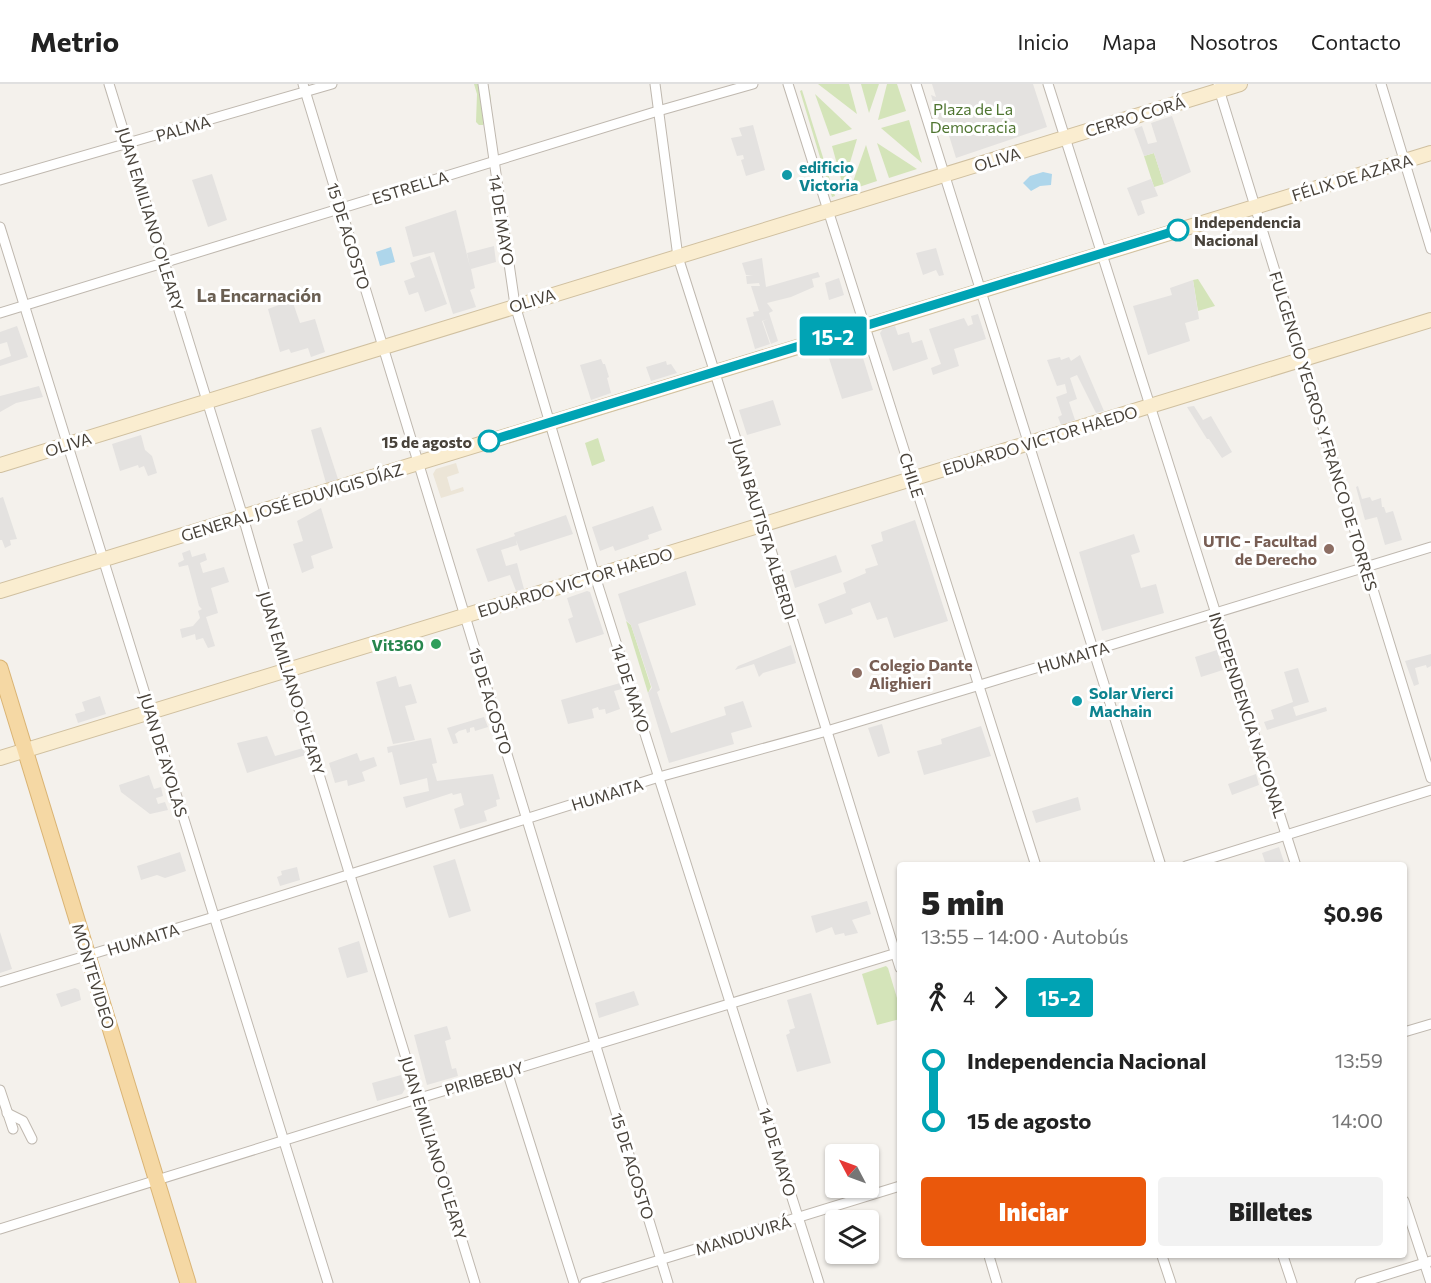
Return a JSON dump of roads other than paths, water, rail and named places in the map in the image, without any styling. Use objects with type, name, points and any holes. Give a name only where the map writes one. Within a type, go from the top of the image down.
[{"type":"main road","name":"MONTEVIDEO","points":[[0,668],[188,1283]]},
{"type":"street","name":"JUAN EMILIANO O'LEARY","points":[[109,84],[475,1283]]},
{"type":"street","name":"PALMA","points":[[0,180],[128,144],[304,88],[332,84]]},
{"type":"street","name":"14 DE MAYO","points":[[483,84],[515,305],[595,576],[819,1283]]},
{"type":"street","name":"JUAN BAUTISTA ALBERDI","points":[[655,84],[678,258],[897,950]]},
{"type":"street","name":"ESTRELLA","points":[[0,314],[493,161],[753,84]]},
{"type":"street","name":"CHILE","points":[[788,84],[1035,862]]},
{"type":"street","points":[[916,84],[1160,862]]},
{"type":"street","name":"INDEPENDENCIA NACIONAL","points":[[1048,84],[1100,254],[1295,862]]},
{"type":"street","name":"CERRO CORÁ","points":[[1064,138],[1218,87],[1239,84]]},
{"type":"street","points":[[1381,84],[1431,249]]},
{"type":"street","name":"FULGENCIO YEGROS Y FRANCO DE TORRES","points":[[1218,87],[1431,778]]},
{"type":"street","name":"15 DE AGOSTO","points":[[304,88],[668,1283]]},
{"type":"street","name":"OLIVA","points":[[0,465],[1064,138]]},
{"type":"street","name":"FÉLIX DE AZARA","points":[[1100,254],[1431,153]]},
{"type":"street","name":"JUAN DE AYOLAS","points":[[0,227],[328,1283]]},
{"type":"street","name":"GENERAL JOSÉ EDUVIGIS DÍAZ","points":[[0,591],[1100,254]]},
{"type":"street","name":"EDUARDO VICTOR HAEDO","points":[[0,758],[1431,320]]},
{"type":"street","name":"HUMAITA","points":[[0,982],[659,777],[980,686],[1431,547]]},
{"type":"street","points":[[1199,862],[1431,790]]},
{"type":"street","name":"PIRIBEBUY","points":[[0,1229],[507,1071],[897,953]]},
{"type":"street","points":[[1407,1031],[1431,1024]]},
{"type":"street","points":[[507,1071],[574,1283]]},
{"type":"street","points":[[0,1090],[13,1129]]},
{"type":"street","points":[[7,1113],[23,1121],[32,1138]]},
{"type":"street","name":"MANDUVIRÁ","points":[[585,1283],[897,1187]]},
{"type":"street","points":[[1407,1209],[1428,1262],[1431,1283]]},
{"type":"street","points":[[990,1258],[997,1283]]},
{"type":"street","points":[[1163,1258],[1171,1283]]},
{"type":"street","points":[[1285,1258],[1292,1283]]},
{"type":"street","points":[[1360,1283],[1428,1262]]},
{"type":"water","points":[[1043,172],[1052,174],[1051,185],[1040,186],[1031,191],[1023,183],[1030,176]]},
{"type":"water","points":[[391,247],[395,262],[380,266],[376,252]]},
{"type":"place","name":"edificio Victoria","points":[[787,175]]},
{"type":"place","name":"Independencia Nacional","points":[[1178,230]]},
{"type":"place","name":"15 de agosto","points":[[489,441]]},
{"type":"place","name":"UTIC - Facultad de Derecho","points":[[1329,549]]},
{"type":"place","name":"Vit360","points":[[436,644]]},
{"type":"place","name":"Colegio Dante Alighieri","points":[[857,673]]},
{"type":"place","name":"Solar Vierci Machain","points":[[1077,701]]},
{"type":"district","name":"La Encarnación","points":[[259,295]]},
{"type":"park label","name":"Plaza de La Democracia","points":[[973,117]]}]
